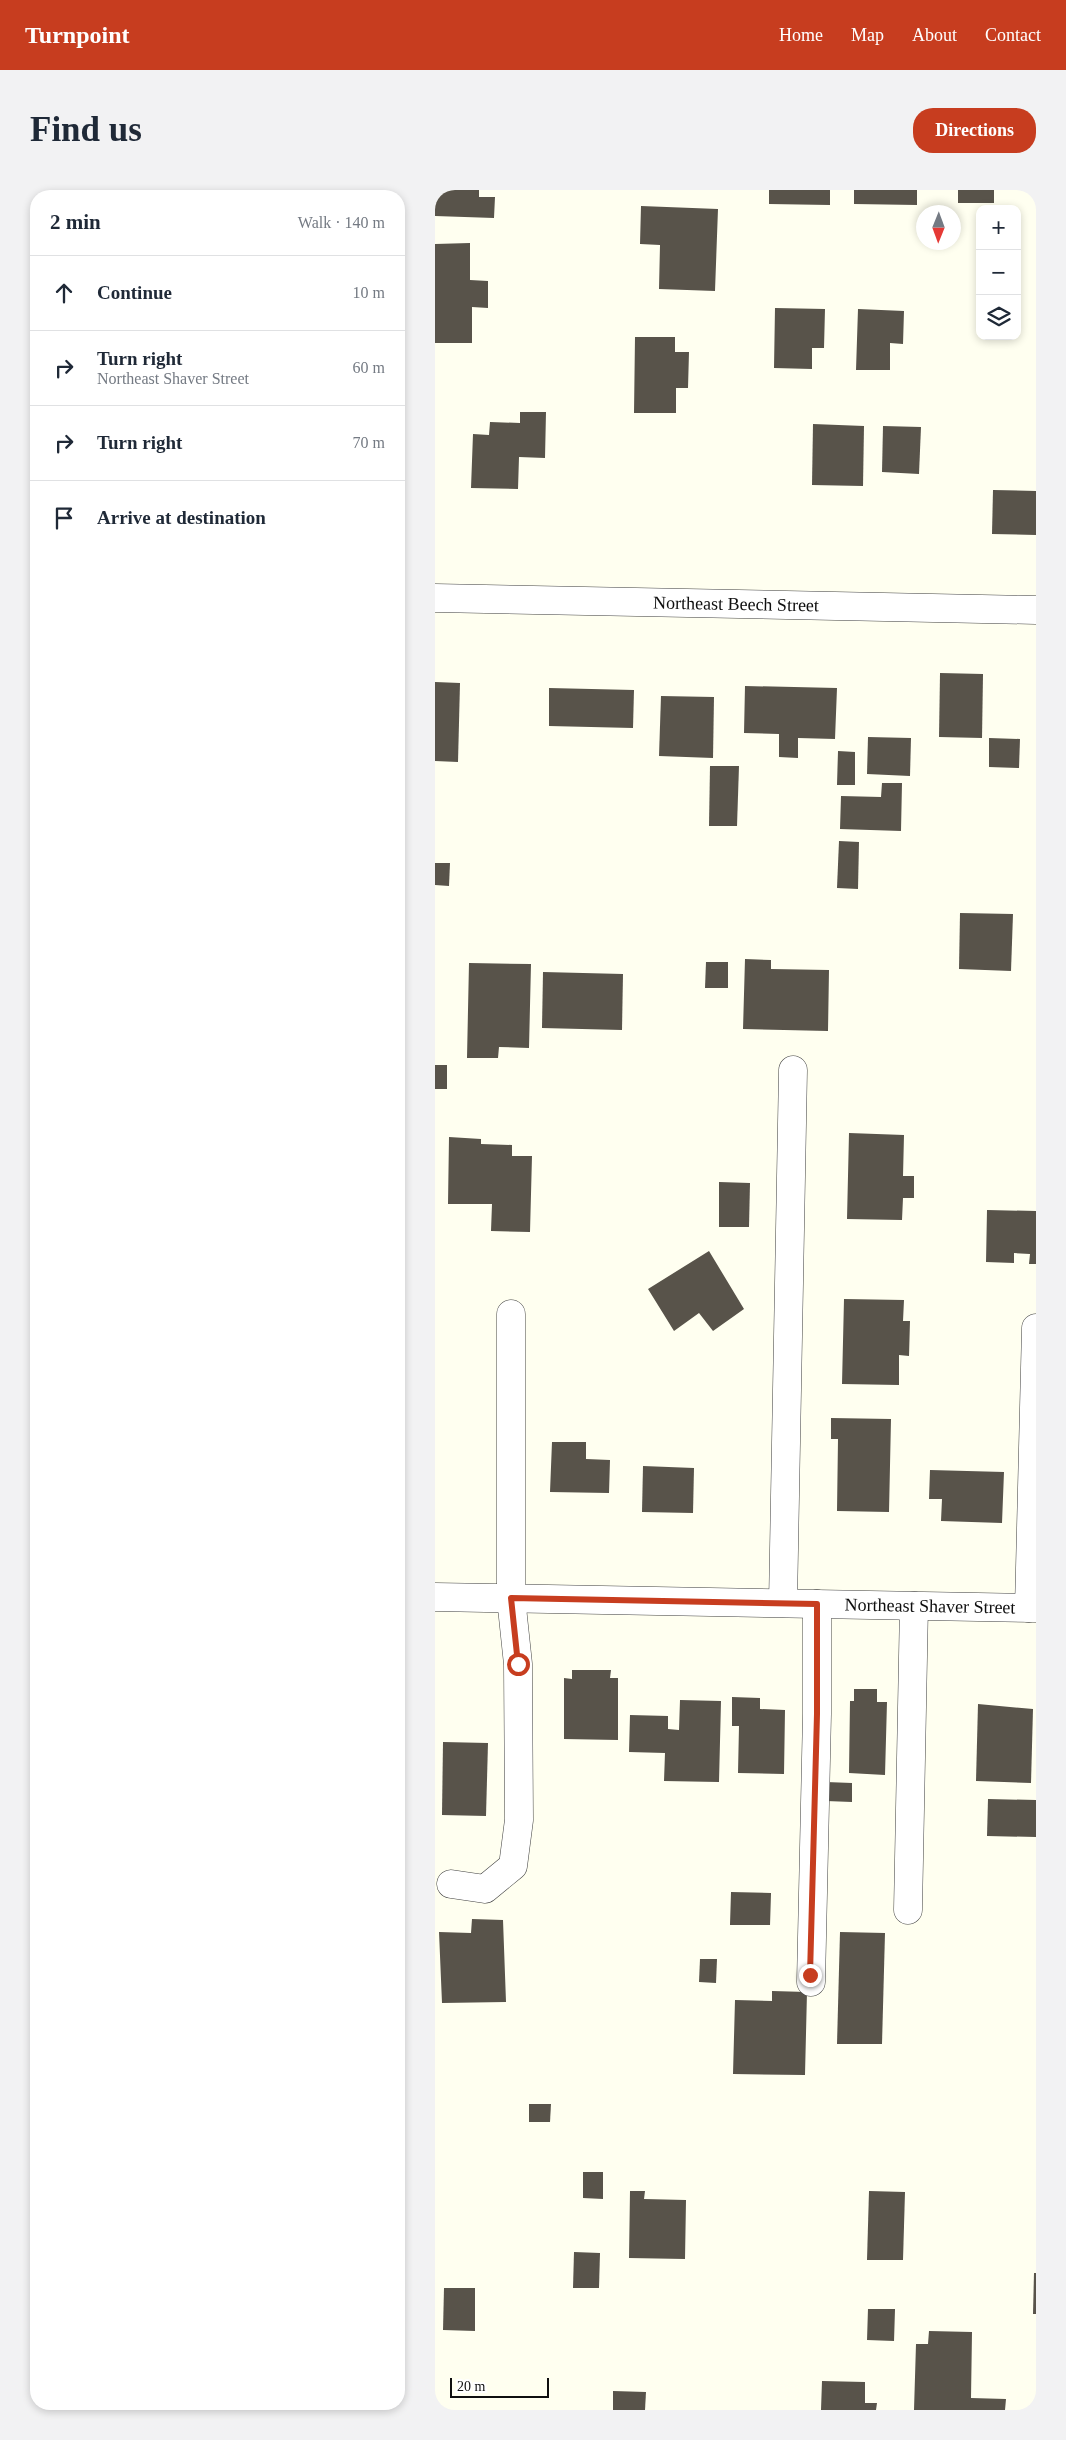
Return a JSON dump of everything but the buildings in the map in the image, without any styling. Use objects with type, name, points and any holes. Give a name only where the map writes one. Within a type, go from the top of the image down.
[{"type":"street","name":"Northeast Beech Street","points":[[435,598],[1036,610]]},
{"type":"street","points":[[783,1603],[793,1070]]},
{"type":"street","points":[[451,1884],[485,1889],[513,1866],[519,1820],[519,1674],[511,1598],[511,1314]]},
{"type":"street","points":[[1032,1608],[1036,1328]]},
{"type":"street","name":"Northeast Shaver Street","points":[[435,1597],[1032,1608]]},
{"type":"street","points":[[811,1982],[817,1714],[817,1604]]},
{"type":"street","points":[[908,1910],[914,1606]]},
{"type":"route","points":[[518,1664],[511,1598],[817,1604],[817,1714],[810,1975]]}]
